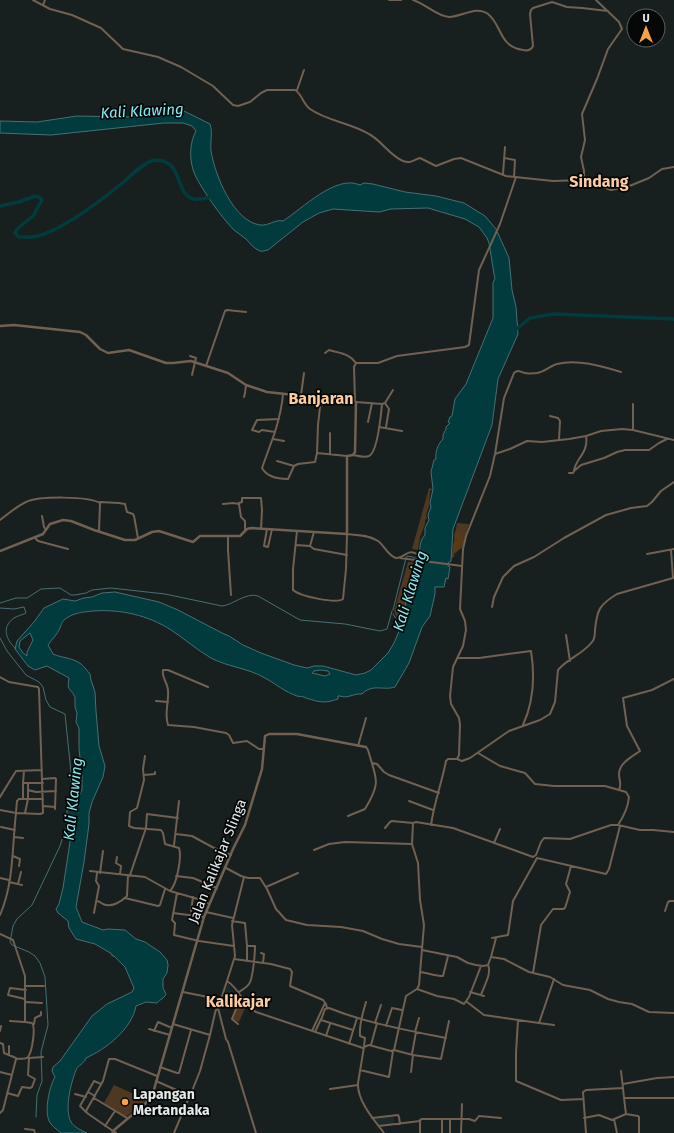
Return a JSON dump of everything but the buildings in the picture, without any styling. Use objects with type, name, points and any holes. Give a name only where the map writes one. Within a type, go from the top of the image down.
[{"type":"street","points":[[33,0],[43,6],[72,15],[104,30],[123,49],[165,60],[181,68],[213,86],[233,105],[240,105],[250,102],[261,92],[267,90],[297,90]]},
{"type":"street","points":[[43,6],[45,0]]},
{"type":"street","points":[[389,0],[402,0]]},
{"type":"street","points":[[413,0],[422,3],[446,16],[455,16],[482,10],[490,16],[506,42],[515,48],[524,50],[530,50],[533,46],[530,14],[533,8],[552,2],[566,7],[608,12]]},
{"type":"street","points":[[584,180],[581,157],[585,140],[582,114],[608,49],[622,29],[619,22],[596,0]]},
{"type":"street","points":[[304,70],[297,90],[304,103],[310,109],[330,119],[367,133],[374,137],[401,160],[411,162],[420,158],[436,166],[454,158],[460,158],[515,177],[564,181],[584,180],[606,189],[627,188],[649,178],[662,169],[674,167]]},
{"type":"street","points":[[503,174],[505,147]]},
{"type":"street","points":[[356,363],[378,363],[397,356],[468,346],[470,343],[479,270],[497,232],[515,177],[515,160],[513,158],[504,158]]},
{"type":"street","points":[[206,366],[226,310],[246,312]]},
{"type":"street","points":[[0,326],[19,325],[76,331],[84,334],[100,349],[108,353],[129,350],[166,363],[173,364],[188,361],[196,362],[232,375],[246,384],[267,392],[382,404],[385,403],[393,390]]},
{"type":"street","points":[[325,353],[329,350],[344,354],[351,357],[356,363]]},
{"type":"street","points":[[190,356],[196,358],[192,375]]},
{"type":"street","points":[[457,759],[460,748],[460,725],[459,718],[451,704],[450,696],[453,667],[464,643],[466,630],[465,620],[460,608],[461,566],[464,542],[490,476],[496,454],[504,398],[515,371],[536,373],[558,364],[575,362],[609,368],[621,372]]},
{"type":"street","points":[[353,455],[356,402],[354,367],[356,363]]},
{"type":"street","points":[[301,395],[304,373]]},
{"type":"street","points":[[244,397],[246,384]]},
{"type":"street","points":[[283,394],[279,419],[262,470],[271,477],[288,479],[294,466],[302,462],[315,462],[321,398]]},
{"type":"street","points":[[368,422],[372,403]]},
{"type":"street","points":[[385,403],[389,409],[386,427]]},
{"type":"street","points":[[317,453],[365,456],[373,453],[382,404]]},
{"type":"street","points":[[633,404],[633,430]]},
{"type":"street","points":[[550,416],[558,418],[560,421],[559,440]]},
{"type":"street","points":[[275,432],[262,430],[259,432],[252,429],[257,420],[279,419]]},
{"type":"street","points":[[379,426],[402,431]]},
{"type":"street","points":[[496,454],[527,441],[542,442],[559,440],[586,436],[600,431],[622,429],[633,430],[674,440]]},
{"type":"street","points":[[330,433],[330,454]]},
{"type":"street","points":[[574,471],[574,467],[585,449],[587,443],[586,436]]},
{"type":"street","points":[[273,439],[284,441]]},
{"type":"street","points":[[569,472],[573,473],[581,465],[620,451],[648,450],[667,439]]},
{"type":"street","points":[[297,531],[293,570],[294,590],[298,593],[319,599],[342,599],[347,534],[347,456]]},
{"type":"street","points":[[277,461],[294,466]]},
{"type":"street","points":[[492,607],[494,597],[503,577],[514,566],[534,557],[564,538],[606,515],[631,508],[647,506],[661,491],[674,482]]},
{"type":"street","points":[[0,520],[22,504],[32,499],[62,498],[86,499],[98,502],[119,502],[125,504],[127,512],[133,514],[138,539]]},
{"type":"street","points":[[239,504],[242,502],[242,498],[261,498],[261,529]]},
{"type":"street","points":[[98,502],[100,504],[98,532]]},
{"type":"street","points":[[223,504],[239,504]]},
{"type":"street","points":[[239,504],[242,517],[245,521],[245,531]]},
{"type":"street","points":[[42,516],[46,530]]},
{"type":"street","points":[[0,551],[43,534],[53,522],[68,520],[98,532],[130,541],[152,532],[159,531],[191,542],[200,536],[240,536],[251,528],[347,534],[374,539],[391,555],[399,558],[461,566]]},
{"type":"street","points":[[267,529],[264,546],[268,547],[270,545],[272,529]]},
{"type":"street","points":[[310,546],[314,532]]},
{"type":"street","points":[[228,537],[231,595]]},
{"type":"street","points":[[35,538],[37,540],[68,549]]},
{"type":"street","points":[[296,546],[310,546],[314,549],[346,555]]},
{"type":"street","points":[[431,825],[433,810],[439,793],[446,761],[448,759],[464,760],[478,753],[509,730],[540,720],[550,714],[555,702],[558,670],[593,641],[597,612],[609,599],[617,594],[673,578],[673,550],[647,554]]},
{"type":"street","points":[[399,558],[410,552],[417,554]]},
{"type":"street","points":[[566,635],[570,660]]},
{"type":"street","points":[[457,658],[478,658],[531,651],[532,694],[530,707],[523,725]]},
{"type":"street","points":[[208,686],[199,684],[164,669],[162,674],[168,686],[166,713],[168,725],[194,727],[226,734],[230,736],[232,742],[247,741],[259,749],[265,749]]},
{"type":"street","points":[[0,677],[9,682],[39,688],[43,783],[42,814],[0,810]]},
{"type":"street","points":[[619,790],[621,786],[619,774],[620,769],[630,757],[640,751],[627,726],[622,698],[652,690],[674,679]]},
{"type":"street","points":[[156,701],[168,702]]},
{"type":"street","points":[[358,746],[366,718]]},
{"type":"street","name":"Jalan Kalikajar Slinga","points":[[234,946],[197,940],[209,904],[245,825],[262,769],[265,736],[276,733],[297,734],[366,747]]},
{"type":"street","points":[[348,816],[365,809],[374,792],[376,782],[372,763],[366,747]]},
{"type":"street","points":[[385,828],[392,821],[416,822],[453,828],[529,856],[604,874],[608,872],[619,825],[625,814],[628,801],[627,793],[605,786],[554,786],[535,784],[525,773],[500,766],[478,753]]},
{"type":"street","points":[[145,756],[143,769],[144,775],[138,806],[130,812],[129,826],[134,828],[161,830],[163,832],[165,844],[177,846],[180,850],[176,876],[173,887],[170,891]]},
{"type":"street","points":[[372,763],[377,764],[389,775],[439,793]]},
{"type":"street","points":[[0,797],[15,772],[42,770]]},
{"type":"street","points":[[23,799],[24,771]]},
{"type":"street","points":[[144,775],[155,774],[155,772]]},
{"type":"street","points":[[42,779],[56,778],[55,808],[43,806]]},
{"type":"street","points":[[23,783],[43,783]]},
{"type":"street","points":[[25,813],[28,799],[28,783]]},
{"type":"street","points":[[28,790],[36,792],[56,791]]},
{"type":"street","points":[[0,915],[6,901],[13,856],[18,800],[43,798]]},
{"type":"street","points":[[174,846],[179,801]]},
{"type":"street","points":[[409,801],[433,810]]},
{"type":"street","points":[[97,900],[103,904],[118,903],[127,896],[129,875],[146,828],[147,814],[178,818]]},
{"type":"street","points":[[360,1070],[388,1077],[406,996],[418,988],[424,924],[420,900],[419,869],[412,844],[413,823]]},
{"type":"street","points":[[492,938],[508,935],[513,901],[536,857],[541,842],[544,838],[570,839],[611,825],[619,825],[640,830],[674,832]]},
{"type":"street","points":[[1,827],[15,830]]},
{"type":"street","points":[[494,843],[500,829]]},
{"type":"street","points":[[176,834],[192,836],[231,855]]},
{"type":"street","points":[[14,837],[22,838]]},
{"type":"street","points":[[314,850],[329,844],[345,842],[412,844]]},
{"type":"street","points":[[94,913],[99,886],[96,881],[103,851]]},
{"type":"street","points":[[13,856],[20,859],[20,866]]},
{"type":"street","points":[[117,857],[116,864],[121,866],[120,875]]},
{"type":"street","points":[[533,973],[541,925],[553,909],[565,908],[570,892],[566,884],[571,866]]},
{"type":"street","points":[[226,868],[244,877],[260,878],[266,887],[276,909],[286,920],[307,925],[348,928],[363,931],[391,942],[457,957],[480,967],[488,966]]},
{"type":"street","points":[[18,884],[21,872]]},
{"type":"street","points":[[90,872],[145,877],[165,889],[193,897],[209,904]]},
{"type":"street","points":[[266,887],[298,873]]},
{"type":"street","points":[[176,876],[193,878],[217,888]]},
{"type":"street","points":[[174,1133],[205,1058],[214,1013],[234,959],[232,921],[244,877]]},
{"type":"street","points":[[0,878],[22,885]]},
{"type":"street","points":[[125,898],[158,906],[165,889]]},
{"type":"street","points":[[101,1084],[96,1080],[94,1081],[80,1107],[113,1132],[149,1100],[173,1026],[197,940],[174,935],[175,923],[172,921],[178,893]]},
{"type":"street","points":[[191,912],[193,897]]},
{"type":"street","points":[[665,911],[668,902],[674,901]]},
{"type":"street","points":[[206,912],[233,918]]},
{"type":"street","points":[[173,913],[204,917]]},
{"type":"street","points":[[232,921],[245,924],[247,962]]},
{"type":"street","points":[[0,934],[13,940],[23,968],[26,986],[25,1022]]},
{"type":"street","points":[[470,992],[483,995],[488,974],[488,966],[496,938]]},
{"type":"street","points":[[239,992],[250,982],[255,958],[255,946],[247,946]]},
{"type":"street","points":[[261,953],[264,954],[263,963]]},
{"type":"street","points":[[420,972],[443,976],[448,956]]},
{"type":"street","points":[[491,957],[504,960],[533,973],[554,979],[563,985],[590,990],[608,999],[632,1004],[649,1012],[674,1014]]},
{"type":"street","points":[[234,959],[290,969],[292,972],[290,986],[318,997],[325,1003],[327,1008],[386,1026],[446,1038]]},
{"type":"street","points":[[466,1003],[480,967]]},
{"type":"street","points":[[539,1022],[554,979]]},
{"type":"street","points":[[227,981],[239,992],[248,1006],[256,1012],[364,1048],[367,1045],[412,1055],[441,1059],[449,1021]]},
{"type":"street","points":[[26,986],[44,986]]},
{"type":"street","points":[[26,990],[10,988],[8,996],[42,1003]]},
{"type":"street","points":[[418,988],[438,996],[466,1003],[483,1014],[554,1025]]},
{"type":"street","points":[[182,992],[220,1000]]},
{"type":"street","points":[[238,1024],[232,1019],[241,997]]},
{"type":"street","points":[[220,1000],[218,1008],[226,1039],[256,1133]]},
{"type":"street","points":[[366,1002],[360,1035],[366,1039],[358,1085],[360,1095],[372,1118],[384,1133]]},
{"type":"street","points":[[313,1032],[325,1003]]},
{"type":"street","points":[[371,1046],[381,1005]]},
{"type":"street","points":[[313,1032],[327,1008]]},
{"type":"street","points":[[386,1026],[392,1008],[402,1010]]},
{"type":"street","points":[[7,1093],[18,1096],[21,1087],[32,1087],[35,1079],[28,1075],[29,1057],[33,1040],[35,1018],[41,1015],[41,1012]]},
{"type":"street","points":[[349,1044],[357,1018]]},
{"type":"street","points":[[411,1072],[418,1018]]},
{"type":"street","points":[[321,1019],[330,1024],[332,1023],[353,1030]]},
{"type":"street","points":[[518,1020],[516,1081],[561,1100],[582,1099]]},
{"type":"street","points":[[10,1021],[32,1023],[34,1026]]},
{"type":"street","points":[[154,1031],[158,1022],[210,1035]]},
{"type":"street","points":[[326,1036],[330,1024]]},
{"type":"street","points":[[0,1031],[1,1026]]},
{"type":"street","points":[[149,1030],[170,1036]]},
{"type":"street","points":[[160,1067],[179,1073],[191,1030]]},
{"type":"street","points":[[0,1043],[3,1044],[4,1053],[16,1058],[26,1059],[29,1057],[43,1057]]},
{"type":"street","points":[[9,1046],[9,1055]]},
{"type":"street","points":[[0,1114],[3,1110],[13,1075],[16,1058]]},
{"type":"street","points":[[86,1112],[101,1084],[110,1058],[157,1076]]},
{"type":"street","points":[[621,1071],[626,1114]]},
{"type":"street","points":[[0,1072],[13,1075]]},
{"type":"street","points":[[623,1084],[657,1078],[674,1077]]},
{"type":"street","points":[[156,1081],[188,1096],[190,1095]]},
{"type":"street","points":[[330,1089],[358,1085]]},
{"type":"street","points":[[586,1133],[582,1099],[583,1092],[586,1090],[623,1088]]},
{"type":"street","points":[[88,1092],[127,1119]]},
{"type":"street","points":[[76,1094],[86,1097]]},
{"type":"street","points":[[624,1098],[674,1098]]},
{"type":"street","points":[[461,1133],[462,1104]]},
{"type":"street","points":[[105,1126],[115,1111]]},
{"type":"street","points":[[584,1118],[599,1115],[614,1119],[626,1114],[639,1116],[639,1133]]},
{"type":"street","points":[[372,1118],[398,1115],[400,1124]]},
{"type":"street","points":[[420,1133],[420,1122],[422,1118],[462,1118],[475,1121],[479,1116],[501,1118]]},
{"type":"street","points":[[442,1118],[442,1133]]},
{"type":"street","points":[[450,1118],[450,1133]]},
{"type":"street","points":[[614,1119],[617,1133]]},
{"type":"street","points":[[379,1126],[420,1122]]},
{"type":"street","points":[[25,1129],[34,1130],[35,1133]]},
{"type":"shaded area","points":[[429,488],[433,489],[430,491],[429,506],[426,515],[427,518],[420,537],[418,550],[412,549]]},
{"type":"shaded area","points":[[457,523],[469,524],[462,548],[455,552],[454,557],[451,559]]},
{"type":"shaded area","points":[[457,530],[459,532],[457,535],[461,535],[464,539],[463,545],[456,553],[454,552],[453,544],[457,540],[454,537]]},
{"type":"shaded area","points":[[408,562],[416,563],[412,593],[407,598],[402,620],[398,620],[394,611]]},
{"type":"shaded area","points":[[228,984],[230,986],[229,989],[234,991],[229,1002],[235,1005],[234,1007],[221,1001]]},
{"type":"shaded area","points":[[241,999],[246,1006],[239,1022],[233,1019]]},
{"type":"shaded area","name":"Lapangan Mertandaka","points":[[114,1085],[147,1100],[126,1117],[104,1103]]},
{"type":"shaded area","points":[[393,1116],[395,1121],[393,1121],[394,1124],[380,1126],[374,1119]]},
{"type":"water","points":[[182,110],[210,124],[211,151],[221,184],[227,196],[242,215],[250,222],[260,225],[283,221],[309,201],[330,188],[341,184],[373,184],[405,192],[436,196],[464,203],[485,216],[496,229],[509,258],[518,334],[498,379],[492,425],[453,529],[451,561],[448,563],[448,566],[450,567],[448,579],[446,578],[444,587],[435,587],[430,616],[422,627],[409,663],[395,687],[374,688],[362,694],[346,697],[338,696],[338,699],[325,702],[297,696],[258,675],[224,664],[211,658],[176,633],[153,620],[123,612],[93,611],[74,614],[63,621],[57,633],[48,645],[53,654],[78,662],[84,666],[90,674],[95,692],[99,746],[105,766],[103,777],[89,813],[84,862],[76,907],[82,922],[103,930],[125,930],[136,939],[145,942],[160,952],[167,960],[168,965],[167,973],[163,979],[163,988],[166,994],[164,997],[157,1003],[146,1002],[136,1006],[134,1014],[124,1030],[110,1044],[86,1058],[76,1070],[69,1096],[69,1117],[74,1126],[87,1133],[61,1133],[53,1127],[47,1114],[49,1094],[55,1077],[52,1071],[53,1067],[60,1061],[92,1016],[107,1004],[132,992],[134,988],[125,967],[114,956],[112,956],[112,954],[95,944],[76,939],[69,928],[68,921],[58,913],[56,909],[59,904],[63,888],[70,842],[66,821],[68,803],[79,796],[82,790],[79,728],[76,722],[77,713],[75,707],[75,697],[68,687],[69,678],[47,666],[35,670],[28,666],[15,649],[17,641],[44,608],[63,599],[75,601],[102,593],[115,592],[159,602],[229,636],[243,645],[294,665],[307,668],[323,666],[356,675],[371,670],[388,653],[400,629],[407,598],[412,593],[416,565],[417,562],[420,562],[420,544],[425,535],[425,528],[429,520],[428,515],[431,507],[430,503],[433,489],[431,472],[434,460],[436,459],[437,448],[443,439],[446,427],[450,423],[448,422],[452,416],[455,399],[466,384],[493,318],[493,283],[495,278],[489,243],[479,227],[465,219],[428,208],[391,209],[379,212],[333,209],[319,213],[303,222],[268,250],[261,251],[254,247],[229,225],[198,181],[193,170],[191,158],[192,141],[196,131],[192,126],[183,123],[164,123],[51,135],[0,133],[0,121],[37,122],[77,116],[128,117]],"holes":[[[30,633],[33,640],[27,652],[27,656],[19,647],[20,641]],[[320,670],[328,671],[330,674],[325,676],[312,673]]]},
{"type":"waterway","points":[[0,206],[19,202],[35,196],[39,197],[42,200],[33,216],[17,229],[15,233],[19,237],[35,237],[57,228],[80,215],[140,168],[154,160],[169,164],[174,169],[184,193],[188,197],[194,199],[212,197]]},
{"type":"waterway","points":[[514,331],[530,318],[554,314],[674,319]]},
{"type":"waterway","name":"Kali Klawing","points":[[393,610],[407,556],[420,560]]},
{"type":"waterway","name":"Kali Klawing","points":[[0,603],[16,598],[27,598],[41,589],[60,588],[71,595],[86,593],[92,590],[111,588],[165,594],[222,606],[253,595],[258,596],[300,620],[345,624],[380,631],[387,629],[392,611]]},
{"type":"waterway","points":[[0,608],[14,609],[24,607],[26,613],[14,618],[7,625],[6,629],[6,634],[16,649]]},
{"type":"waterway","name":"Kali Klawing","points":[[393,614],[402,628]]},
{"type":"waterway","name":"Kali Klawing","points":[[0,638],[7,651],[26,675],[39,682],[43,687],[46,700],[50,707],[65,714],[71,772],[71,801]]},
{"type":"waterway","name":"Kali Klawing","points":[[36,1117],[37,1095],[42,1081],[41,1052],[48,1025],[45,977],[40,963],[35,956],[12,945],[10,942],[13,926],[17,919],[32,905],[60,846],[67,824]]},
{"type":"place","name":"Lapangan Mertandaka","points":[[125,1102]]},
{"type":"district","name":"Sindang","points":[[599,181]]},
{"type":"district","name":"Banjaran","points":[[321,398]]},
{"type":"district","name":"Kalikajar","points":[[238,1001]]}]
